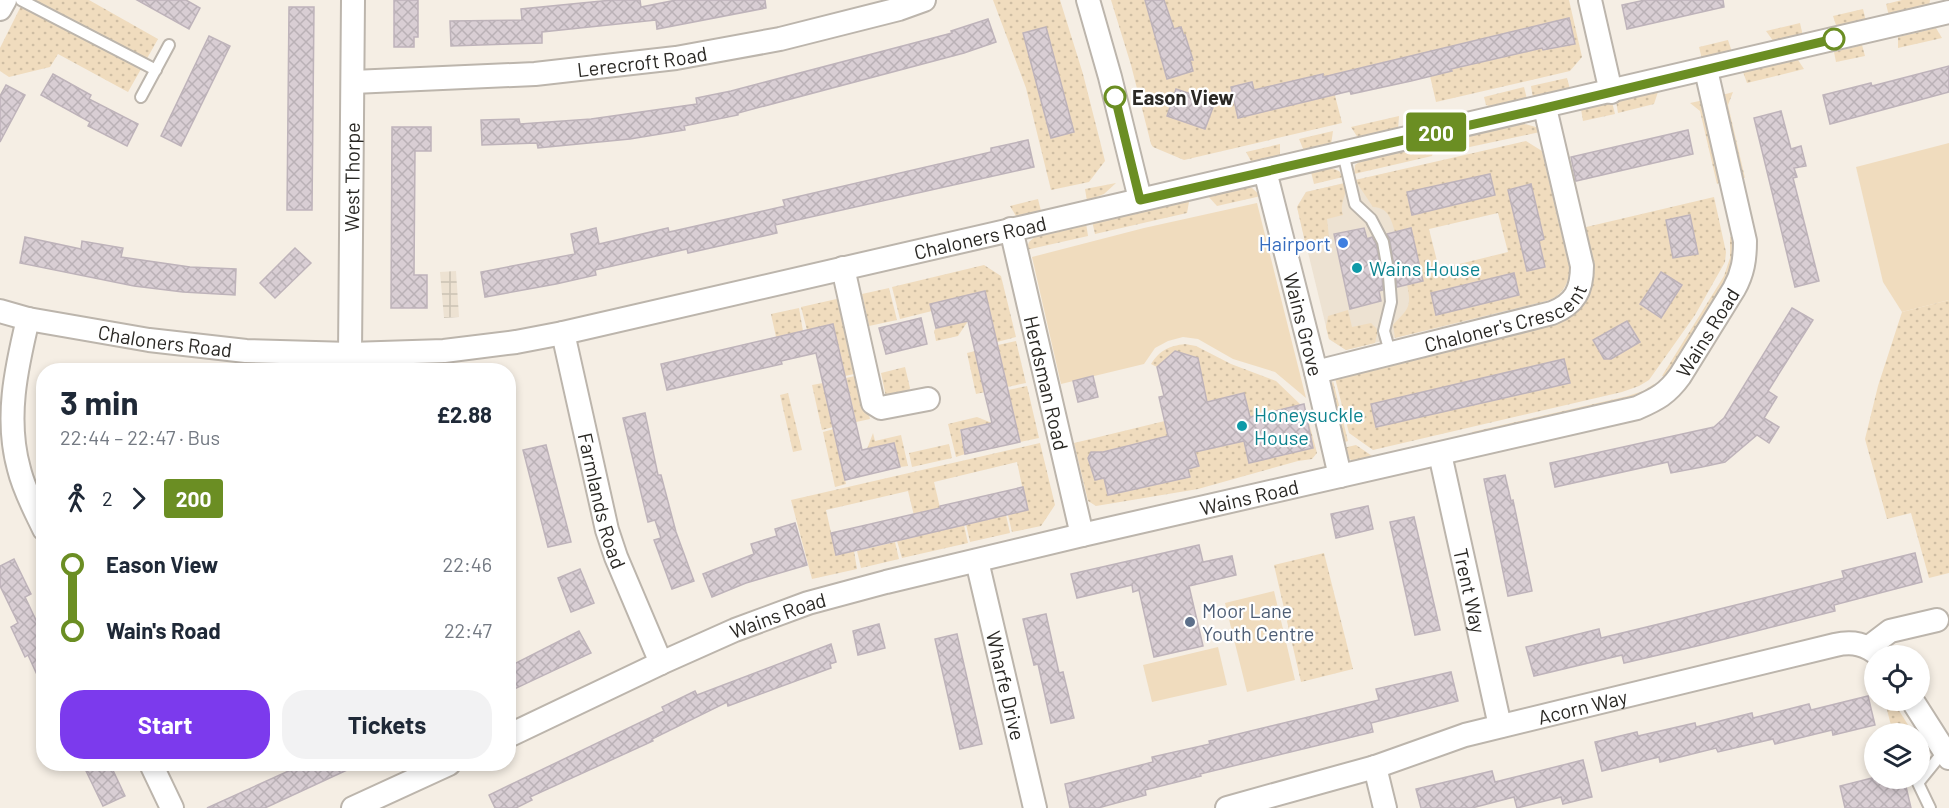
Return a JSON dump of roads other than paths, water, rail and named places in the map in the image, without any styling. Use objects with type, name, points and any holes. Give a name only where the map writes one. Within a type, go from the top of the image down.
[{"type":"street","points":[[0,9],[5,0]]},
{"type":"street","name":"West Thorpe","points":[[350,354],[353,0]]},
{"type":"street","name":"Lerecroft Road","points":[[353,82],[535,74],[676,58],[780,39],[899,9],[924,0]]},
{"type":"street","points":[[1088,0],[1110,77],[1140,200]]},
{"type":"street","points":[[1590,0],[1611,92]]},
{"type":"street","name":"Chaloners Road","points":[[0,311],[28,319],[149,340],[224,348],[350,354],[444,351],[516,342],[1545,108],[1949,12]]},
{"type":"street","name":"Wains Road","points":[[516,732],[735,630],[808,603],[1082,535],[1637,408],[1659,398],[1680,376],[1740,279],[1745,253],[1745,241],[1706,70]]},
{"type":"street","name":"Chaloner's Crescent","points":[[1316,372],[1552,313],[1571,302],[1582,281],[1582,266],[1545,108]]},
{"type":"street","name":"Wains Grove","points":[[1265,171],[1340,476]]},
{"type":"street","name":"Herdsman Road","points":[[1011,229],[1082,535]]},
{"type":"street","points":[[843,268],[873,404],[880,408],[928,399]]},
{"type":"street","points":[[28,319],[13,388],[12,416],[7,446],[36,510]]},
{"type":"street","name":"Farmlands Road","points":[[563,333],[607,530],[616,557],[661,663]]},
{"type":"street","name":"Trent Way","points":[[1440,454],[1500,726]]},
{"type":"street","name":"Wharfe Drive","points":[[977,561],[1035,808]]},
{"type":"street","name":"Acorn Way","points":[[1880,645],[1890,631],[1937,620]]},
{"type":"street","name":"Acorn Way","points":[[1227,808],[1375,767],[1465,735],[1500,726],[1835,645],[1856,643],[1864,646]]},
{"type":"street","points":[[1919,711],[1947,755]]},
{"type":"street","points":[[1375,767],[1385,808]]},
{"type":"street","points":[[155,771],[172,808]]},
{"type":"street","points":[[353,808],[434,771]]},
{"type":"lane","points":[[21,0],[156,70]]},
{"type":"lane","points":[[141,98],[169,45]]},
{"type":"lane","points":[[1343,153],[1355,204],[1371,219],[1383,242],[1391,302],[1384,331],[1390,352]]},
{"type":"lane","points":[[1930,808],[1918,783],[1947,755]]},
{"type":"place","name":"Eason View","points":[[1115,97]]},
{"type":"place","name":"Hairport","points":[[1343,243]]},
{"type":"place","name":"Wains House","points":[[1357,268]]},
{"type":"place","name":"Honeysuckle House","points":[[1242,426]]},
{"type":"place","name":"Moor Lane Youth Centre","points":[[1190,622]]}]
